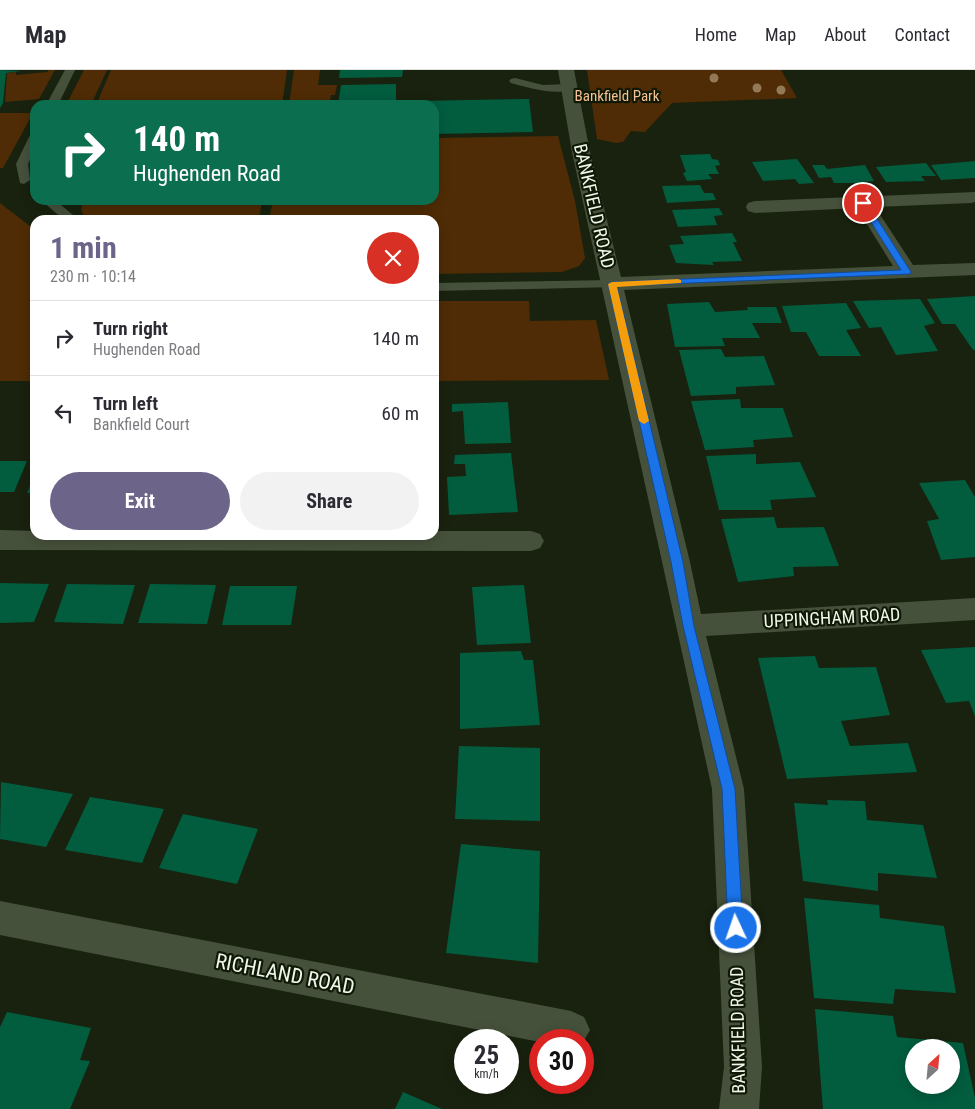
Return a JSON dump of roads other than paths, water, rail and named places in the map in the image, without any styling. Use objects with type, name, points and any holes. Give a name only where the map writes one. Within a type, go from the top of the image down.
[{"type":"street","name":"BANKFIELD ROAD","points":[[567,79],[581,152],[728,789],[743,1067],[739,1109]]},
{"type":"street","points":[[755,207],[971,197]]},
{"type":"street","points":[[863,203],[907,272]]},
{"type":"street","points":[[612,284],[975,269]]},
{"type":"street","points":[[0,540],[531,542]]},
{"type":"street","name":"UPPINGHAM ROAD","points":[[689,626],[975,609]]},
{"type":"street","name":"RICHLAND ROAD","points":[[0,918],[566,1029]]},
{"type":"lane","points":[[55,100],[70,70]]},
{"type":"lane","points":[[515,81],[542,88],[567,79]]},
{"type":"lane","points":[[30,148],[22,164],[30,181]]},
{"type":"lane","points":[[439,287],[612,284]]},
{"type":"park label","name":"Bankfield Park","points":[[617,96]]}]
